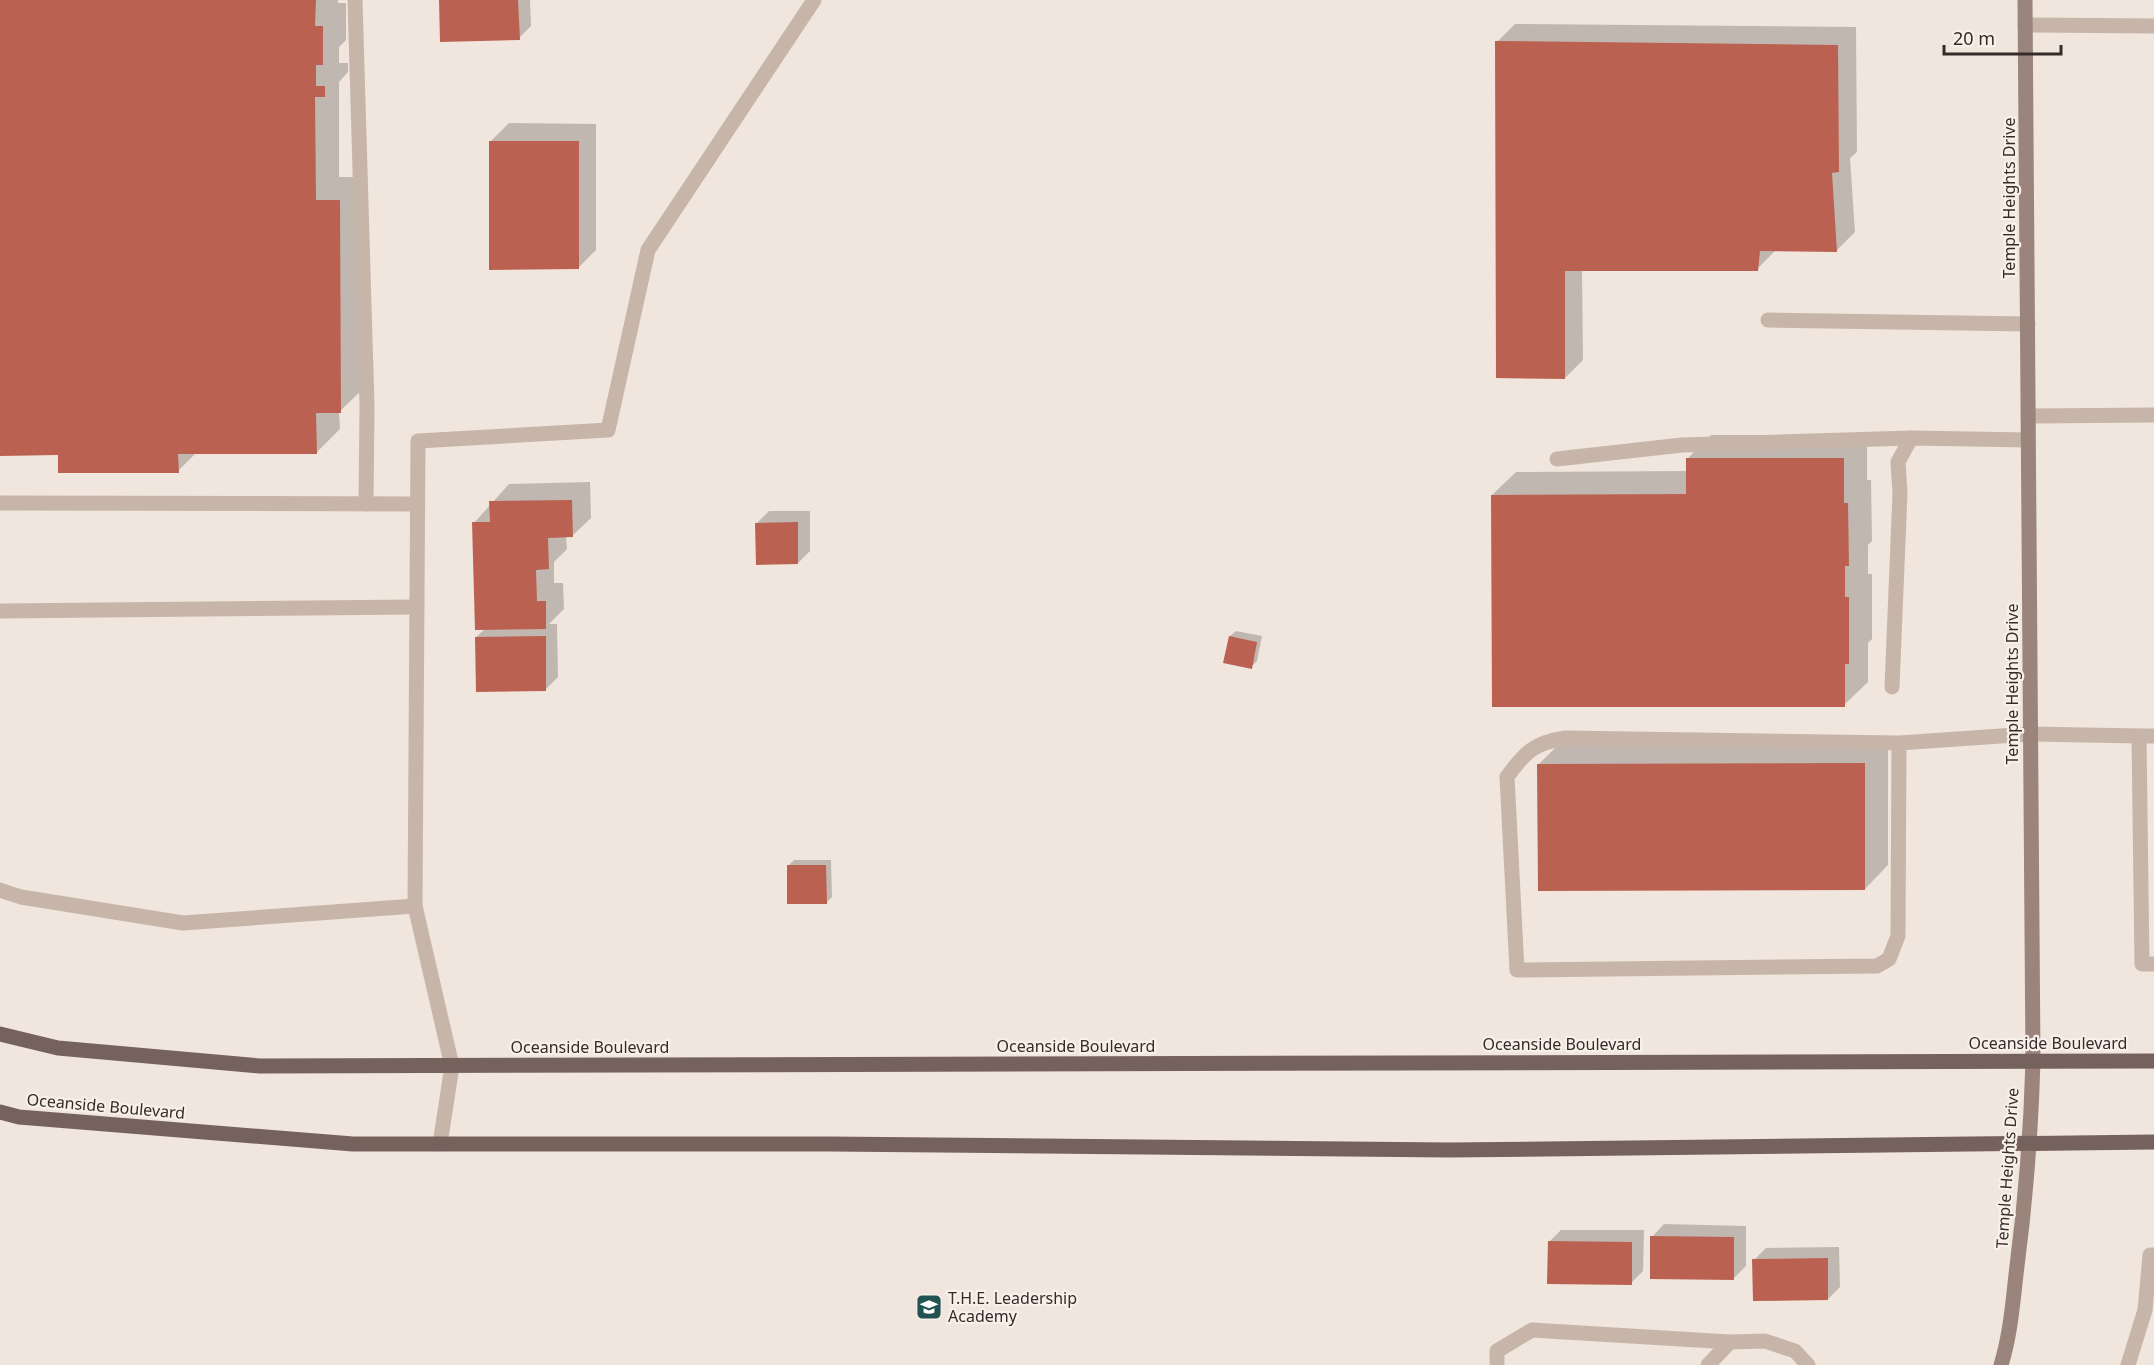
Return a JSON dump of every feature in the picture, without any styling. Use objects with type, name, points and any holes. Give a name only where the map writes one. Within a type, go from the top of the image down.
[{"type":"main road","name":"Oceanside Boulevard","points":[[0,1034],[58,1048],[260,1066],[2154,1060]]},
{"type":"main road","name":"Oceanside Boulevard","points":[[0,1112],[19,1117],[353,1144],[1449,1150],[2154,1142]]},
{"type":"street","points":[[355,0],[366,395],[366,504]]},
{"type":"street","points":[[440,1144],[452,1066],[415,906],[418,441],[608,430],[648,250],[814,0]]},
{"type":"street","name":"Temple Heights Drive","points":[[2001,1365],[2008,1342],[2031,1144],[2025,0]]},
{"type":"street","points":[[2025,25],[2154,26]]},
{"type":"street","points":[[1768,320],[2028,324]]},
{"type":"street","points":[[2028,416],[2154,415]]},
{"type":"street","points":[[1557,459],[1682,445],[1911,438],[2028,440]]},
{"type":"street","points":[[1892,687],[1900,493],[1898,462],[1911,438]]},
{"type":"street","points":[[0,503],[417,504]]},
{"type":"street","points":[[0,610],[417,607]]},
{"type":"street","points":[[1899,744],[1898,936],[1889,960],[1877,966],[1517,970],[1507,777],[1518,761],[1541,742],[1565,738],[1899,744],[2030,734],[2146,736],[2142,964],[2154,964]]},
{"type":"street","points":[[0,890],[21,897],[183,923],[415,906]]},
{"type":"street","points":[[2128,1365],[2145,1310],[2150,1255],[2154,1255]]},
{"type":"street","points":[[1497,1365],[1497,1352],[1532,1330],[1730,1342],[1765,1341],[1795,1351],[1808,1365]]},
{"type":"street","points":[[1708,1365],[1730,1342]]},
{"type":"building","points":[[0,0],[316,0],[315,26],[323,26],[323,65],[316,65],[316,86],[325,86],[325,97],[315,97],[316,200],[340,200],[341,413],[316,413],[317,454],[178,454],[179,473],[58,473],[58,455],[0,456]]},
{"type":"building","points":[[439,0],[518,0],[520,40],[440,42]]},
{"type":"building","points":[[1495,41],[1838,45],[1839,172],[1832,173],[1837,252],[1760,251],[1758,271],[1565,271],[1565,379],[1496,378]]},
{"type":"building","points":[[489,141],[579,141],[579,269],[489,270]]},
{"type":"building","points":[[1686,458],[1844,458],[1844,503],[1848,503],[1849,566],[1845,566],[1845,597],[1849,597],[1849,664],[1845,664],[1845,707],[1492,707],[1491,495],[1686,494]]},
{"type":"building","points":[[572,500],[573,537],[548,538],[549,569],[536,570],[537,601],[546,601],[546,629],[475,630],[472,522],[490,522],[489,501]]},
{"type":"building","points":[[798,522],[798,564],[756,565],[755,523]]},
{"type":"building","points":[[546,636],[546,691],[476,692],[475,637]]},
{"type":"building","points":[[1229,636],[1257,642],[1252,669],[1223,663]]},
{"type":"building","points":[[1865,763],[1865,890],[1538,891],[1537,764]]},
{"type":"building","points":[[787,865],[826,865],[827,904],[787,904]]},
{"type":"building","points":[[1650,1236],[1734,1237],[1734,1280],[1650,1279]]},
{"type":"building","points":[[1548,1241],[1632,1242],[1632,1285],[1547,1284]]},
{"type":"building","points":[[1828,1258],[1828,1300],[1753,1301],[1752,1259]]},
{"type":"place","name":"T.H.E. Leadership Academy","points":[[929,1307]]}]
